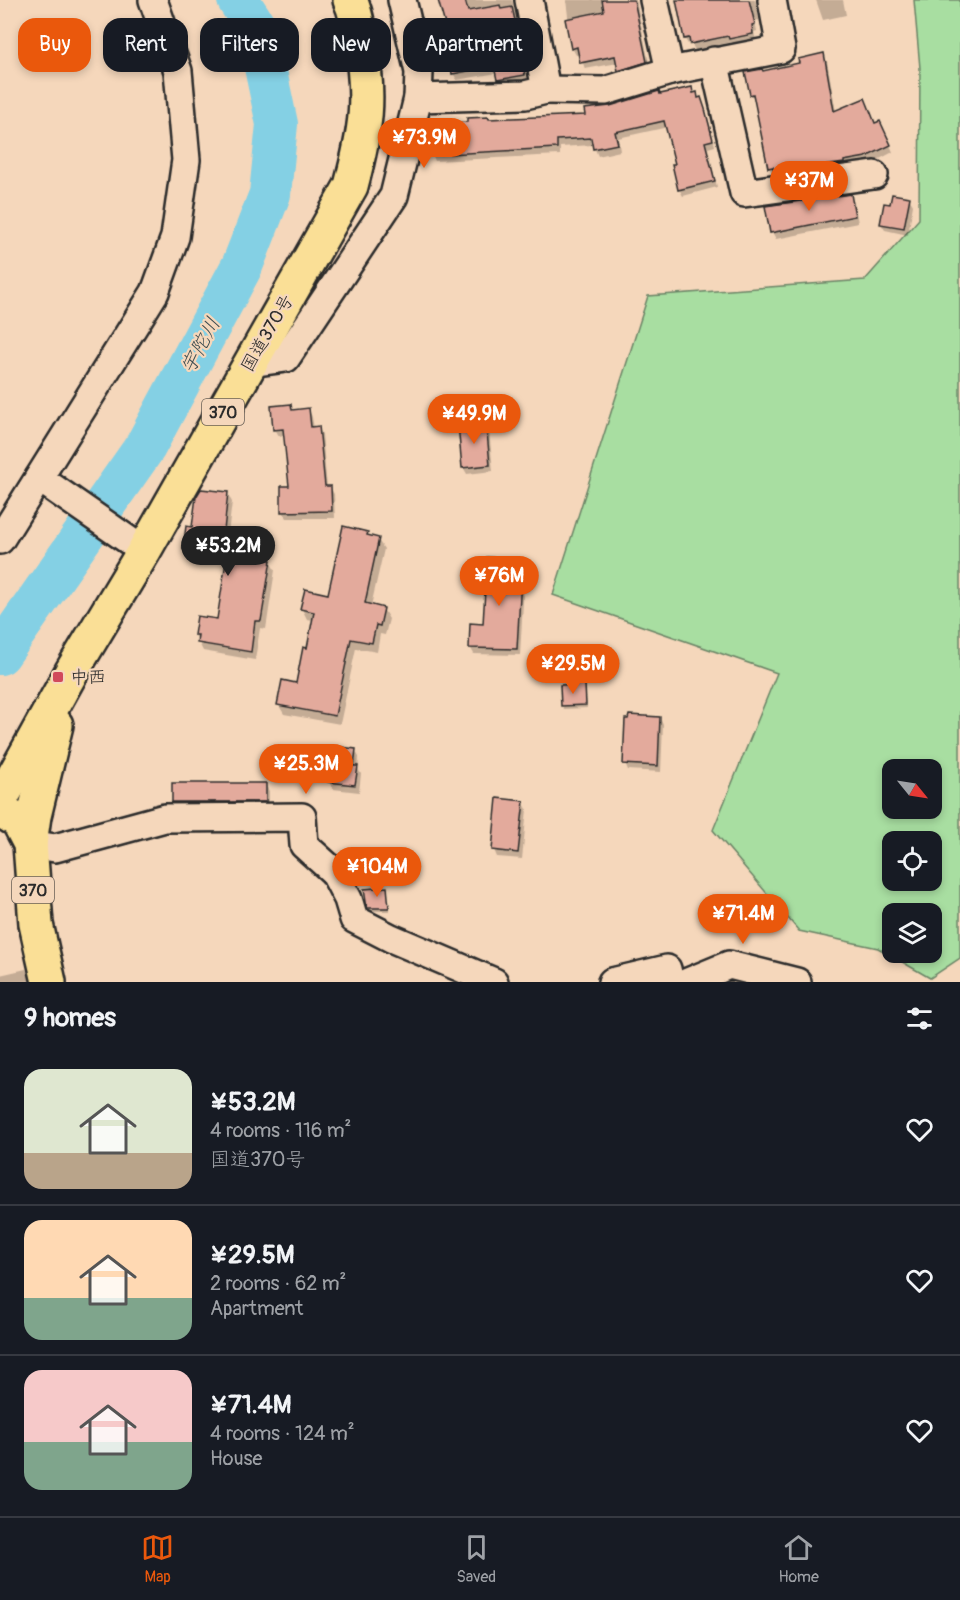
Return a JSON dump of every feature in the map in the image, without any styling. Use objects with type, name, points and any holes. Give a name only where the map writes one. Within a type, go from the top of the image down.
[{"type":"highway","name":"国道370号","points":[[0,801],[72,671],[137,546],[250,363],[351,186],[367,111],[366,75],[350,0]]},
{"type":"highway","points":[[30,843],[49,745],[72,671]]},
{"type":"highway","name":"370","points":[[0,810],[18,821],[30,843],[36,924],[49,982]]},
{"type":"street","points":[[0,540],[42,480],[155,292],[176,237],[186,160],[178,71],[153,0]]},
{"type":"street","points":[[250,363],[286,358],[394,196],[418,98],[419,72],[402,0]]},
{"type":"street","points":[[529,0],[546,90]]},
{"type":"street","points":[[654,0],[670,71]]},
{"type":"street","points":[[418,98],[525,95],[546,90],[604,91],[670,71],[781,49],[772,0]]},
{"type":"street","points":[[714,61],[744,193],[874,175]]},
{"type":"street","points":[[42,480],[137,546]]},
{"type":"street","points":[[30,843],[55,848],[165,818],[302,817],[304,845],[334,872],[348,899],[354,919],[391,938],[494,982]]},
{"type":"street","points":[[688,982],[729,965],[797,982]]},
{"type":"street","points":[[612,982],[667,969],[670,982]]},
{"type":"green space","points":[[914,0],[960,0],[960,958],[930,978],[904,963],[942,963],[942,903],[882,903],[882,950],[799,931],[713,830],[777,673],[553,595],[648,296],[865,280],[919,219],[920,68]]},
{"type":"building","points":[[438,0],[465,0],[468,11],[500,5],[501,9],[512,7],[514,18],[443,18]]},
{"type":"building","points":[[602,0],[634,0],[647,62],[618,71],[615,56],[580,63],[577,47],[571,49],[565,19],[604,11]]},
{"type":"building","points":[[676,0],[749,0],[755,24],[752,25],[753,34],[729,39],[728,36],[690,44],[689,38],[684,39]]},
{"type":"building","points":[[824,53],[834,111],[865,98],[875,123],[880,121],[891,145],[866,157],[844,161],[844,163],[774,173],[773,167],[768,168],[753,94],[750,95],[745,72],[762,69],[763,71],[799,63],[798,59]]},
{"type":"building","points":[[495,72],[524,72],[525,75],[497,80]]},
{"type":"building","points":[[692,87],[693,93],[697,92],[698,98],[701,97],[713,140],[705,142],[715,181],[678,190],[672,164],[675,164],[664,121],[615,132],[618,144],[593,149],[591,138],[557,140],[557,148],[430,155],[429,124],[467,122],[467,118],[585,115],[584,109],[610,106],[659,91],[660,94]]},
{"type":"building","points":[[851,194],[855,216],[770,233],[765,206]]},
{"type":"building","points":[[892,194],[910,197],[904,228],[880,224],[884,203],[890,204]]},
{"type":"building","points":[[291,404],[292,410],[309,408],[311,427],[319,426],[325,486],[331,486],[332,511],[281,512],[281,486],[289,486],[283,429],[273,430],[271,406]]},
{"type":"building","points":[[486,421],[490,465],[462,468],[458,424]]},
{"type":"building","points":[[201,489],[228,492],[224,531],[237,533],[234,551],[264,556],[263,559],[271,560],[261,621],[255,621],[251,652],[197,643],[198,635],[194,635],[197,616],[217,619],[227,555],[183,549],[186,526],[192,527],[196,497]]},
{"type":"building","points":[[343,526],[368,532],[367,535],[379,538],[365,603],[384,608],[380,626],[376,625],[372,643],[351,639],[335,716],[277,705],[282,680],[296,683],[303,647],[307,648],[314,612],[300,609],[305,589],[328,594]]},
{"type":"building","points":[[487,557],[522,560],[517,649],[469,648],[470,623],[483,624]]},
{"type":"building","points":[[585,684],[586,705],[561,706],[560,685]]},
{"type":"building","points":[[629,715],[660,717],[658,766],[623,764],[625,719],[628,719]]},
{"type":"building","points":[[332,746],[356,749],[354,766],[358,766],[355,785],[328,782]]},
{"type":"building","points":[[172,783],[266,783],[266,802],[172,802]]},
{"type":"building","points":[[497,798],[524,801],[518,853],[492,850]]},
{"type":"building","points":[[387,887],[389,908],[367,908],[364,889]]},
{"type":"waterway","name":"宇陀川","points":[[0,654],[145,447],[242,266],[270,194],[277,124],[257,29],[238,0]]},
{"type":"place","name":"中西","points":[[58,677]]}]
